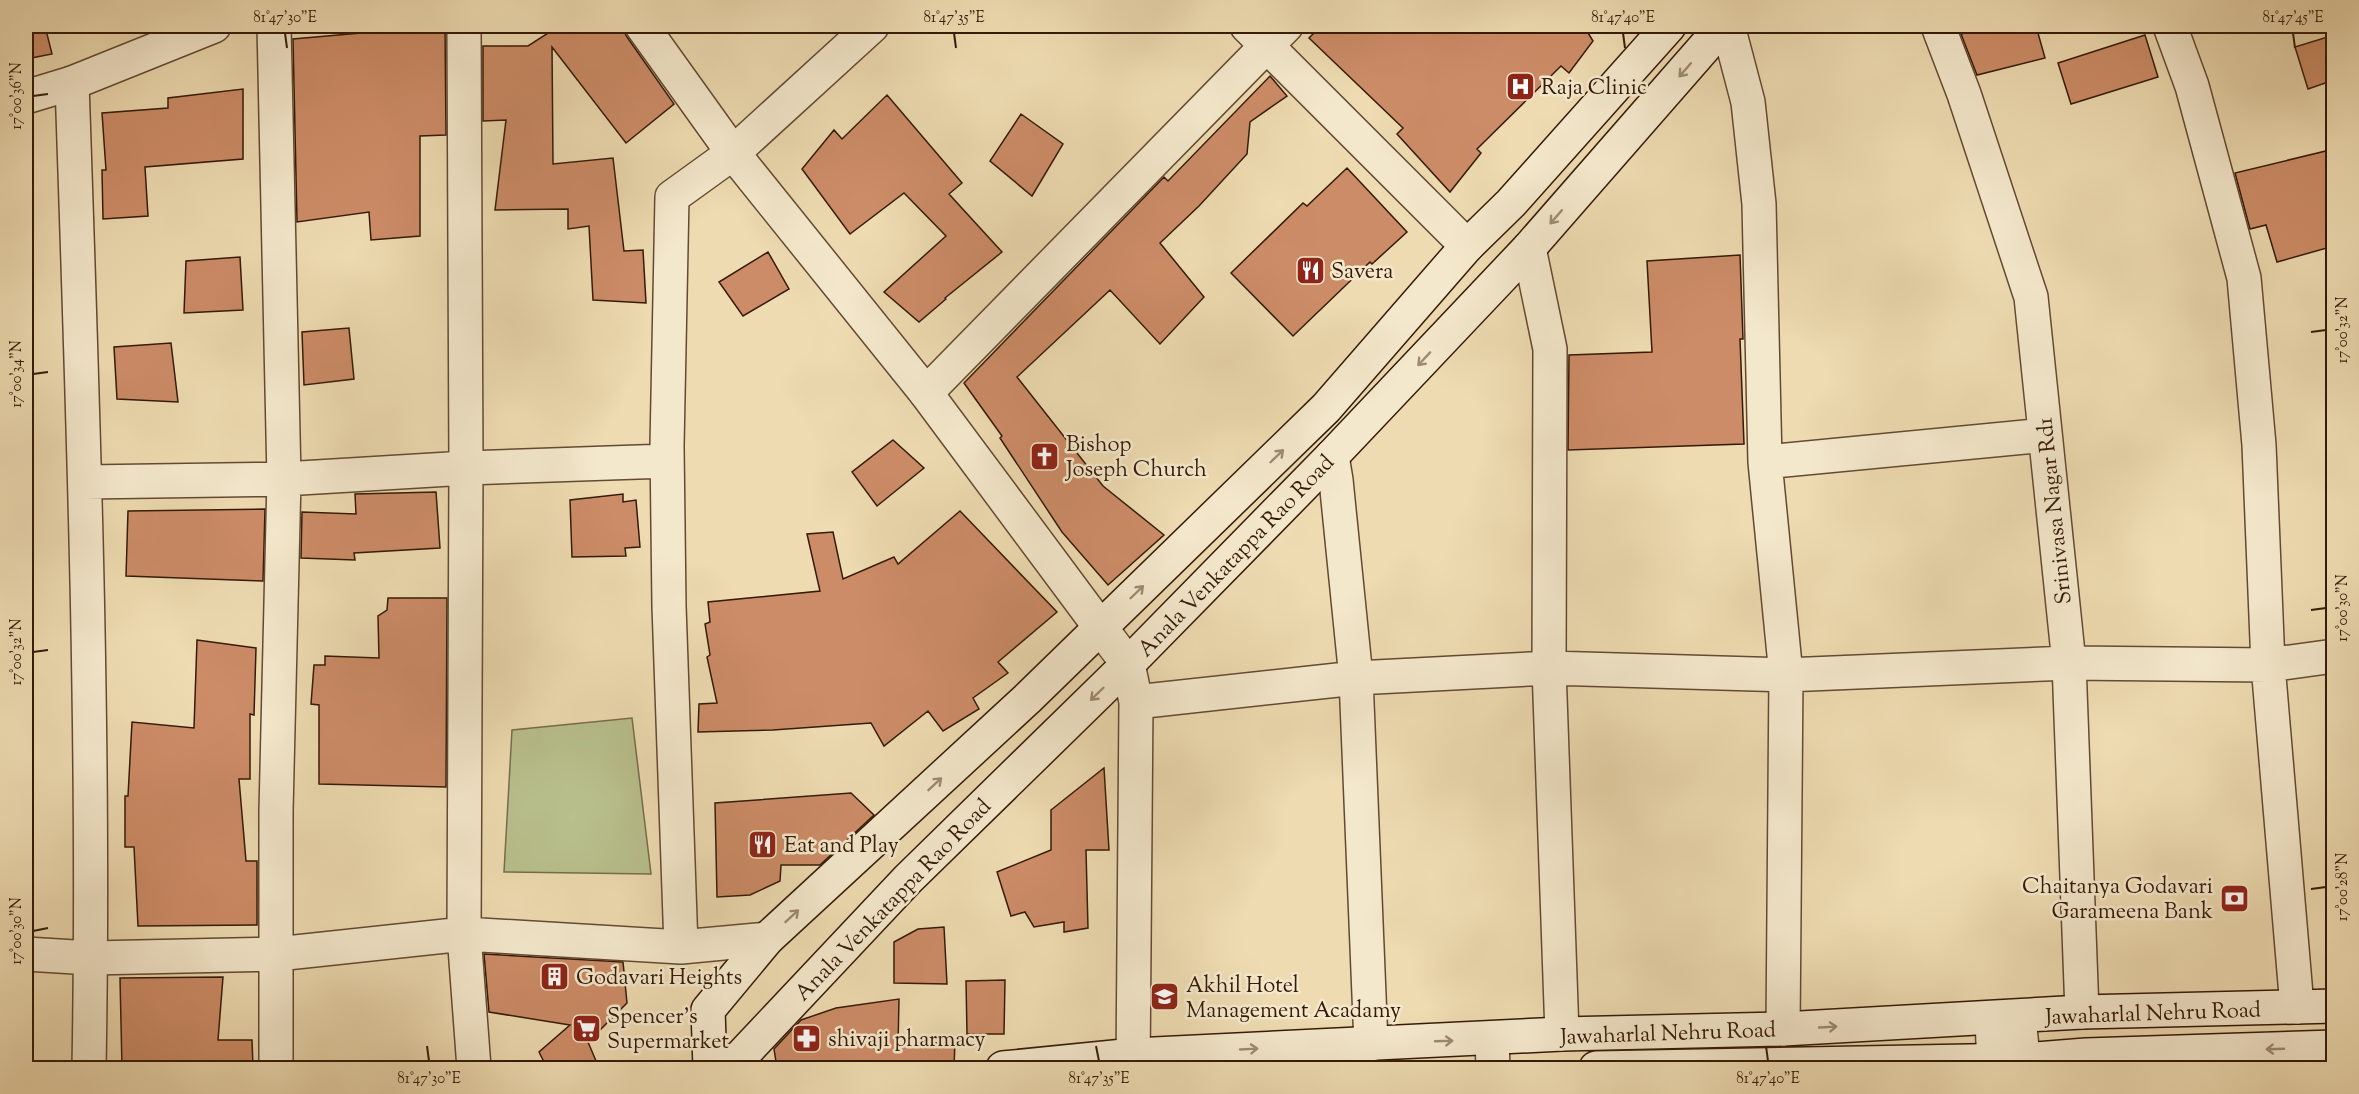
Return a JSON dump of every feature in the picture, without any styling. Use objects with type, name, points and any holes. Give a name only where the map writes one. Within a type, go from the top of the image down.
[{"type":"street","points":[[26,97],[72,83],[214,26]]},
{"type":"street","points":[[274,26],[284,479],[276,811],[276,1068]]},
{"type":"street","points":[[464,26],[466,468],[464,934],[474,1068]]},
{"type":"street","points":[[642,26],[733,153],[926,393],[1128,664],[1136,702],[1133,1062]]},
{"type":"street","points":[[681,947],[669,606],[668,461],[672,197],[733,153],[872,26]]},
{"type":"street","name":"Anala Venkatappa Rao Road","points":[[710,1068],[708,1010],[767,939],[1027,699],[1326,408],[1467,246],[1511,203],[1669,26]]},
{"type":"street","name":"Anala Venkatappa Rao Road","points":[[730,1068],[908,879],[1128,664],[1332,456],[1529,248],[1723,26]]},
{"type":"street","points":[[1728,26],[1748,102],[1759,204],[1765,462],[1786,675],[1783,1029]]},
{"type":"street","name":"Srinivasa Nagar Rd1","points":[[1938,26],[1964,94],[2031,297],[2069,663],[2082,1012]]},
{"type":"street","points":[[2170,26],[2192,86],[2244,278],[2259,446],[2268,665],[2297,1007]]},
{"type":"street","points":[[926,393],[1267,32],[1467,246]]},
{"type":"street","points":[[72,83],[85,482],[92,957],[89,1068]]},
{"type":"street","points":[[1529,248],[1550,349],[1549,668],[1562,1034]]},
{"type":"street","points":[[1765,462],[2045,435]]},
{"type":"street","points":[[1332,456],[1356,678],[1371,1044]]},
{"type":"street","points":[[85,482],[284,479],[466,468],[668,461]]},
{"type":"street","points":[[1136,702],[1356,678],[1549,668],[1786,675],[2069,663],[2268,665],[2334,656]]},
{"type":"street","points":[[26,954],[92,957],[277,954],[464,934],[681,947],[767,939]]},
{"type":"street","name":"Jawaharlal Nehru Road","points":[[1003,1068],[1133,1062],[1371,1044],[1492,1054],[1562,1034],[1783,1029],[2082,1012],[2334,1006]]},
{"type":"street","points":[[2005,1018],[2008,1064]]},
{"type":"street","points":[[1631,1068],[1632,1032]]},
{"type":"street","name":"Jawaharlal Nehru Road","points":[[1596,1068],[2008,1064],[2097,1055],[2334,1047]]},
{"type":"green space","points":[[632,718],[651,874],[504,872],[512,730]]},
{"type":"building","points":[[26,26],[45,26],[52,54],[26,59]]},
{"type":"building","points":[[372,26],[445,26],[446,135],[420,136],[420,236],[371,240],[369,212],[297,222],[293,39],[372,32]]},
{"type":"building","points":[[559,26],[621,26],[674,104],[626,143],[552,47],[553,164],[613,158],[624,251],[643,250],[646,303],[593,300],[589,226],[568,229],[568,209],[495,210],[506,120],[483,121],[483,46],[528,46]]},
{"type":"building","points":[[1321,26],[1584,26],[1593,41],[1569,73],[1561,66],[1477,149],[1481,153],[1450,192],[1397,134],[1403,128],[1309,38]]},
{"type":"building","points":[[1992,26],[2036,26],[2045,58],[1977,75],[1961,34]]},
{"type":"building","points":[[2145,35],[2158,77],[2071,104],[2058,63]]},
{"type":"building","points":[[2334,35],[2334,80],[2308,89],[2295,47]]},
{"type":"building","points":[[1270,76],[1287,96],[1250,122],[1247,154],[1199,206],[1160,243],[1204,297],[1160,344],[1110,290],[1017,377],[1103,486],[1164,535],[1108,585],[1062,532],[1000,438],[1002,436],[964,383],[1164,177],[1168,181]]},
{"type":"building","points":[[243,89],[243,159],[145,167],[148,216],[103,219],[102,170],[106,170],[102,113],[168,108],[168,98]]},
{"type":"building","points":[[887,95],[962,183],[949,194],[1002,252],[919,322],[884,292],[946,236],[904,193],[850,234],[802,169],[834,130],[842,139]]},
{"type":"building","points":[[1021,114],[1063,144],[1032,196],[990,161]]},
{"type":"building","points":[[2334,149],[2334,246],[2277,262],[2266,225],[2250,229],[2235,173]]},
{"type":"building","points":[[1347,168],[1407,232],[1372,264],[1370,262],[1293,336],[1231,273],[1303,203],[1307,206]]},
{"type":"building","points":[[768,252],[789,289],[743,316],[719,282]]},
{"type":"building","points":[[1740,255],[1744,444],[1568,450],[1569,355],[1652,352],[1647,261]]},
{"type":"building","points":[[240,257],[243,310],[184,313],[186,261]]},
{"type":"building","points":[[349,328],[354,379],[304,385],[302,332]]},
{"type":"building","points":[[171,343],[178,402],[117,399],[114,347]]},
{"type":"building","points":[[893,440],[924,468],[877,506],[852,472]]},
{"type":"building","points":[[436,492],[440,548],[354,553],[355,560],[301,558],[302,512],[356,514],[355,494]]},
{"type":"building","points":[[623,494],[623,502],[636,500],[640,547],[625,548],[626,556],[572,557],[570,500]]},
{"type":"building","points":[[265,509],[263,581],[126,576],[128,511]]},
{"type":"building","points":[[960,511],[1057,612],[998,662],[1008,673],[973,698],[979,709],[943,731],[928,711],[884,746],[871,723],[773,730],[698,732],[699,704],[717,703],[707,657],[710,655],[705,624],[710,622],[708,602],[820,591],[807,534],[833,532],[843,579],[894,557],[898,564]]},
{"type":"building","points":[[388,598],[447,598],[446,787],[319,784],[319,705],[311,704],[314,665],[325,665],[325,656],[379,658],[378,616],[387,610]]},
{"type":"building","points":[[197,640],[256,648],[254,715],[250,714],[250,779],[239,779],[246,861],[257,861],[257,925],[138,926],[134,847],[125,847],[125,796],[128,796],[132,722],[194,728]]},
{"type":"building","points":[[1104,768],[1109,850],[1086,850],[1088,928],[1064,932],[1064,922],[1034,927],[1025,912],[1011,916],[997,872],[1051,850],[1051,810]]},
{"type":"building","name":"Eat and Play","points":[[851,793],[874,815],[820,865],[781,865],[780,881],[750,895],[717,897],[715,803]]},
{"type":"building","points":[[944,927],[947,984],[894,983],[894,942],[918,929]]},
{"type":"building","name":"Godavari Heights","points":[[484,954],[623,962],[627,1003],[588,1042],[599,1068],[547,1068],[539,1052],[570,1025],[489,1012]]},
{"type":"building","points":[[223,977],[218,1040],[252,1040],[253,1068],[122,1068],[120,978]]},
{"type":"building","points":[[1005,980],[1004,1034],[967,1034],[966,981]]},
{"type":"building","points":[[899,999],[898,1047],[955,1041],[954,1068],[777,1068],[774,1049],[801,1020],[836,1008]]},
{"type":"place","name":"Raja Clinic","points":[[1520,86]]},
{"type":"place","name":"Savera","points":[[1310,270]]},
{"type":"place","name":"Bishop Joseph Church","points":[[1045,456]]},
{"type":"place","name":"Eat and Play","points":[[763,844]]},
{"type":"place","name":"Chaitanya Godavari Garameena Bank","points":[[2234,898]]},
{"type":"place","name":"Godavari Heights","points":[[555,976]]},
{"type":"place","name":"Akhil Hotel Management Acadamy","points":[[1165,997]]},
{"type":"place","name":"Spencer's Supermarket","points":[[586,1028]]},
{"type":"place","name":"shivaji pharmacy","points":[[807,1038]]}]
